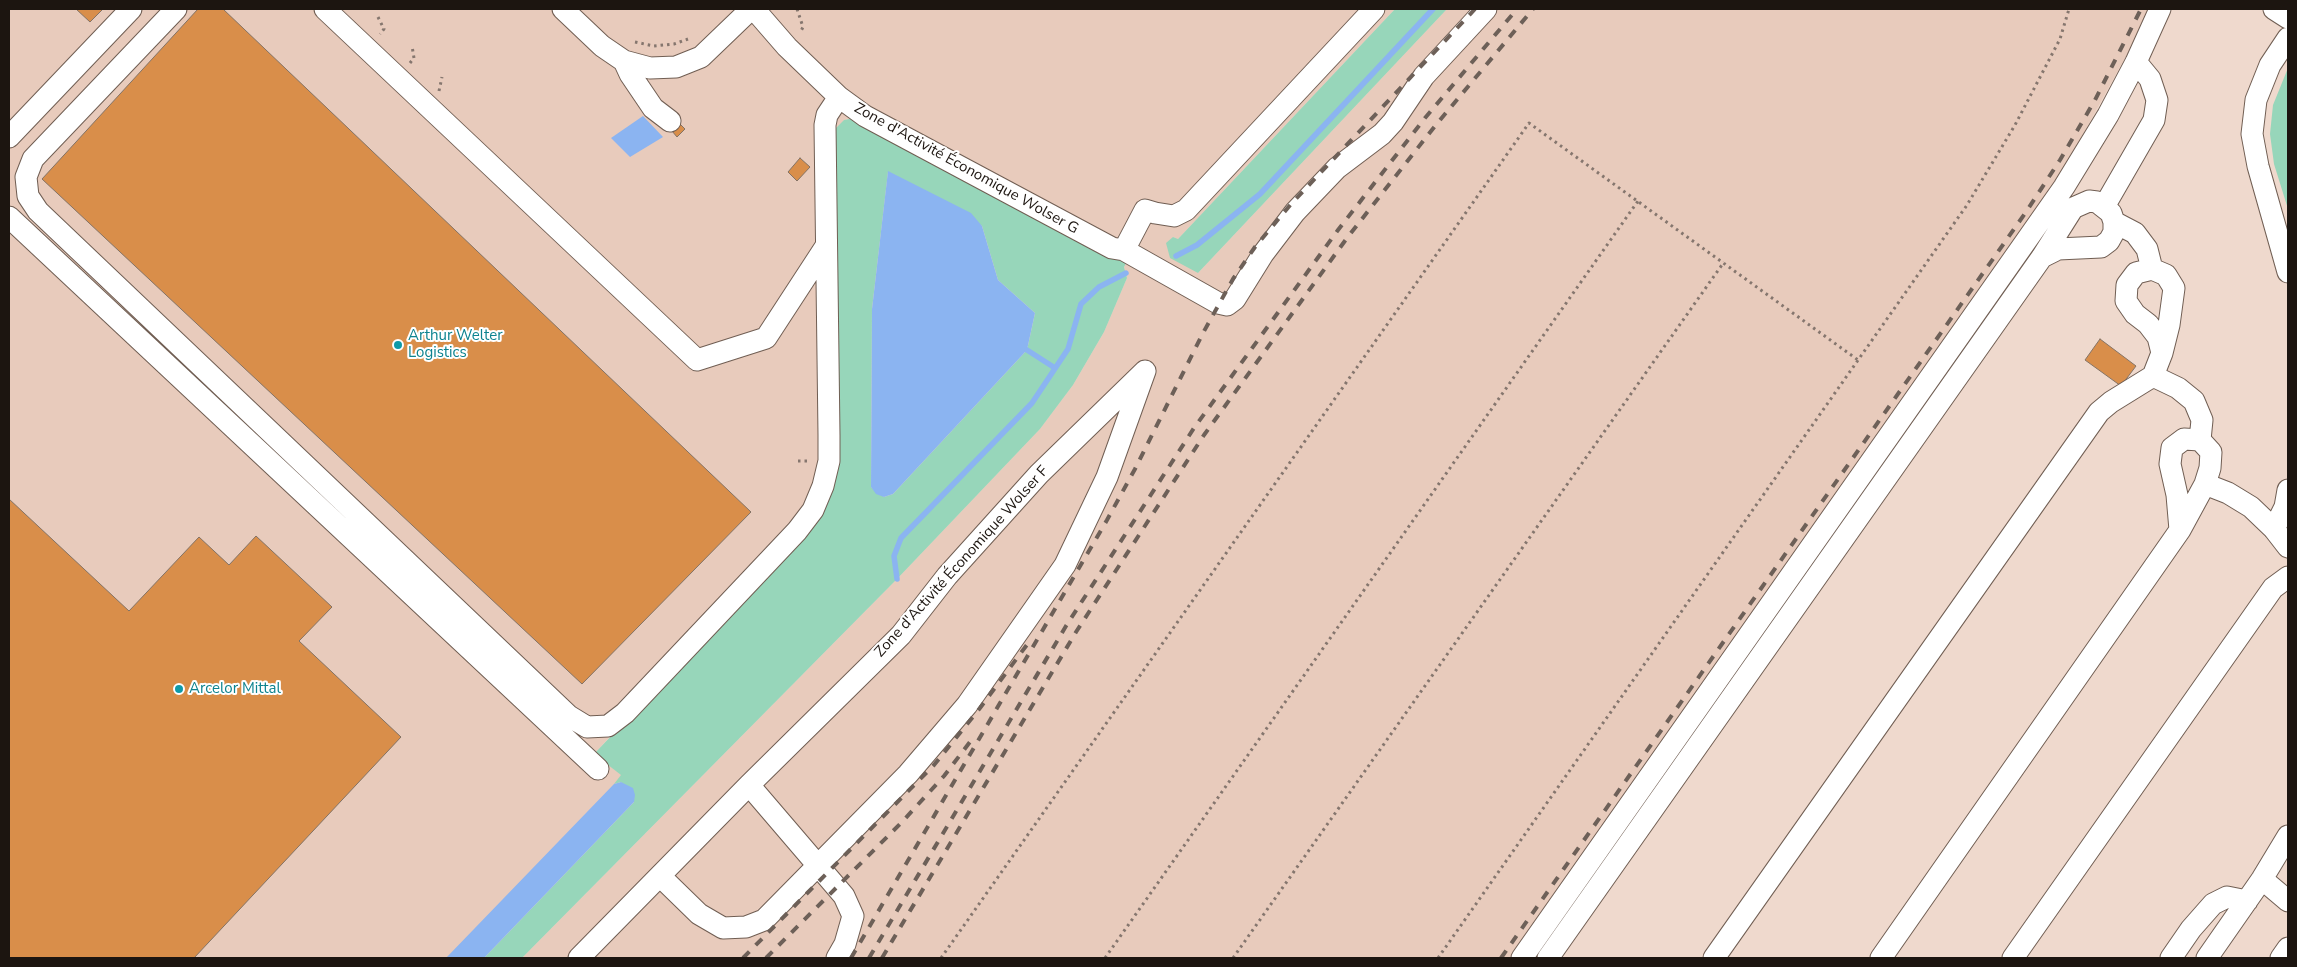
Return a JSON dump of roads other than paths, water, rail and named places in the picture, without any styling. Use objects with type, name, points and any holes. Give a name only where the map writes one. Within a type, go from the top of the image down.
[{"type":"lane","points":[[9,137],[131,9]]},
{"type":"lane","points":[[176,9],[33,160],[26,177],[28,196],[38,211],[569,716],[587,727],[608,726],[625,713],[785,545],[813,510],[823,486],[829,461],[829,299],[826,246],[825,126],[828,115],[839,97]]},
{"type":"lane","points":[[326,9],[698,360],[766,338],[826,246]]},
{"type":"lane","name":"Zone d'Activité Économique Wolser G","points":[[563,9],[602,46],[624,61],[650,68],[676,66],[701,56],[752,9],[787,47],[839,97],[865,116],[934,155],[1112,248],[1127,252],[1218,303],[1227,305],[1235,299],[1263,254],[1295,212],[1337,168],[1382,134],[1394,122],[1424,76],[1486,9]]},
{"type":"lane","points":[[1127,252],[1145,210],[1155,214],[1174,216],[1186,210],[1374,9]]},
{"type":"lane","points":[[1522,958],[2064,188],[2108,115],[2136,62],[2160,9]]},
{"type":"lane","points":[[2274,9],[2288,18]]},
{"type":"lane","points":[[2288,38],[2270,65],[2256,100],[2252,134],[2258,166],[2288,272]]},
{"type":"lane","points":[[624,61],[630,74],[653,108],[670,121]]},
{"type":"lane","points":[[2042,257],[2058,249],[2091,249],[2101,247],[2114,232],[2110,214],[2154,120],[2157,100],[2150,79],[2136,62]]},
{"type":"lane","points":[[1548,958],[2042,257],[2073,208],[2088,201],[2136,233],[2148,249],[2152,269]]},
{"type":"lane","points":[[9,216],[598,769]]},
{"type":"lane","points":[[1714,958],[2099,412],[2111,402],[2154,376],[2162,353],[2169,325],[2174,288],[2166,275],[2152,269],[2136,273],[2127,285],[2126,301],[2135,314],[2148,324],[2158,337],[2162,353]]},
{"type":"lane","name":"Zone d'Activité Économique Wolser F","points":[[578,958],[750,785],[901,635],[947,576],[1038,474],[1145,371],[1107,477],[1065,565],[967,705],[908,774],[764,920],[746,927],[723,928],[699,914],[660,876]]},
{"type":"lane","points":[[2154,376],[2178,388],[2194,401],[2202,420],[2200,440]]},
{"type":"lane","points":[[1881,958],[2180,530],[2205,484],[2210,468],[2211,452],[2200,440],[2184,439],[2172,448],[2170,464],[2177,495],[2180,530]]},
{"type":"lane","points":[[2205,484],[2240,500],[2274,529],[2288,547]]},
{"type":"lane","points":[[2274,529],[2285,507],[2288,490]]},
{"type":"lane","points":[[2013,958],[2273,588],[2288,577]]},
{"type":"lane","points":[[750,785],[844,896],[853,916],[846,944],[837,958]]},
{"type":"lane","points":[[2207,958],[2262,879],[2288,836]]},
{"type":"lane","points":[[2262,879],[2288,901]]},
{"type":"lane","points":[[2170,958],[2191,929],[2213,904],[2227,897],[2247,901]]},
{"type":"lane","points":[[2281,958],[2288,948]]},
{"type":"water","points":[[643,116],[663,137],[630,157],[611,138]]},
{"type":"water","points":[[888,171],[971,213],[982,226],[998,280],[1035,313],[1027,350],[893,494],[884,497],[876,494],[871,487],[872,309]]},
{"type":"water","points":[[621,782],[633,788],[634,802],[484,958],[446,958],[614,784]]},
{"type":"waterway","points":[[1176,256],[1197,245],[1260,194],[1433,9]]},
{"type":"waterway","points":[[897,579],[894,556],[901,538],[1032,403],[1068,349],[1081,304],[1099,287],[1126,273]]},
{"type":"waterway","points":[[1027,350],[1055,368]]},
{"type":"railway","points":[[851,958],[1107,520],[1135,469],[1203,333],[1233,279],[1255,247],[1291,204],[1475,9]]},
{"type":"railway","points":[[869,958],[1066,626],[1194,428],[1338,230],[1425,118],[1517,9]]},
{"type":"railway","points":[[882,958],[1076,632],[1204,435],[1347,238],[1435,126],[1533,9]]},
{"type":"railway","points":[[1501,958],[2026,212],[2060,160],[2095,100],[2141,9]]},
{"type":"railway","points":[[743,958],[934,765],[980,708],[1029,642]]},
{"type":"railway","points":[[766,958],[902,822],[944,776],[973,738]]},
{"type":"place","name":"Arthur Welter Logistics","points":[[398,345]]},
{"type":"place","name":"Arcelor Mittal","points":[[179,689]]}]
